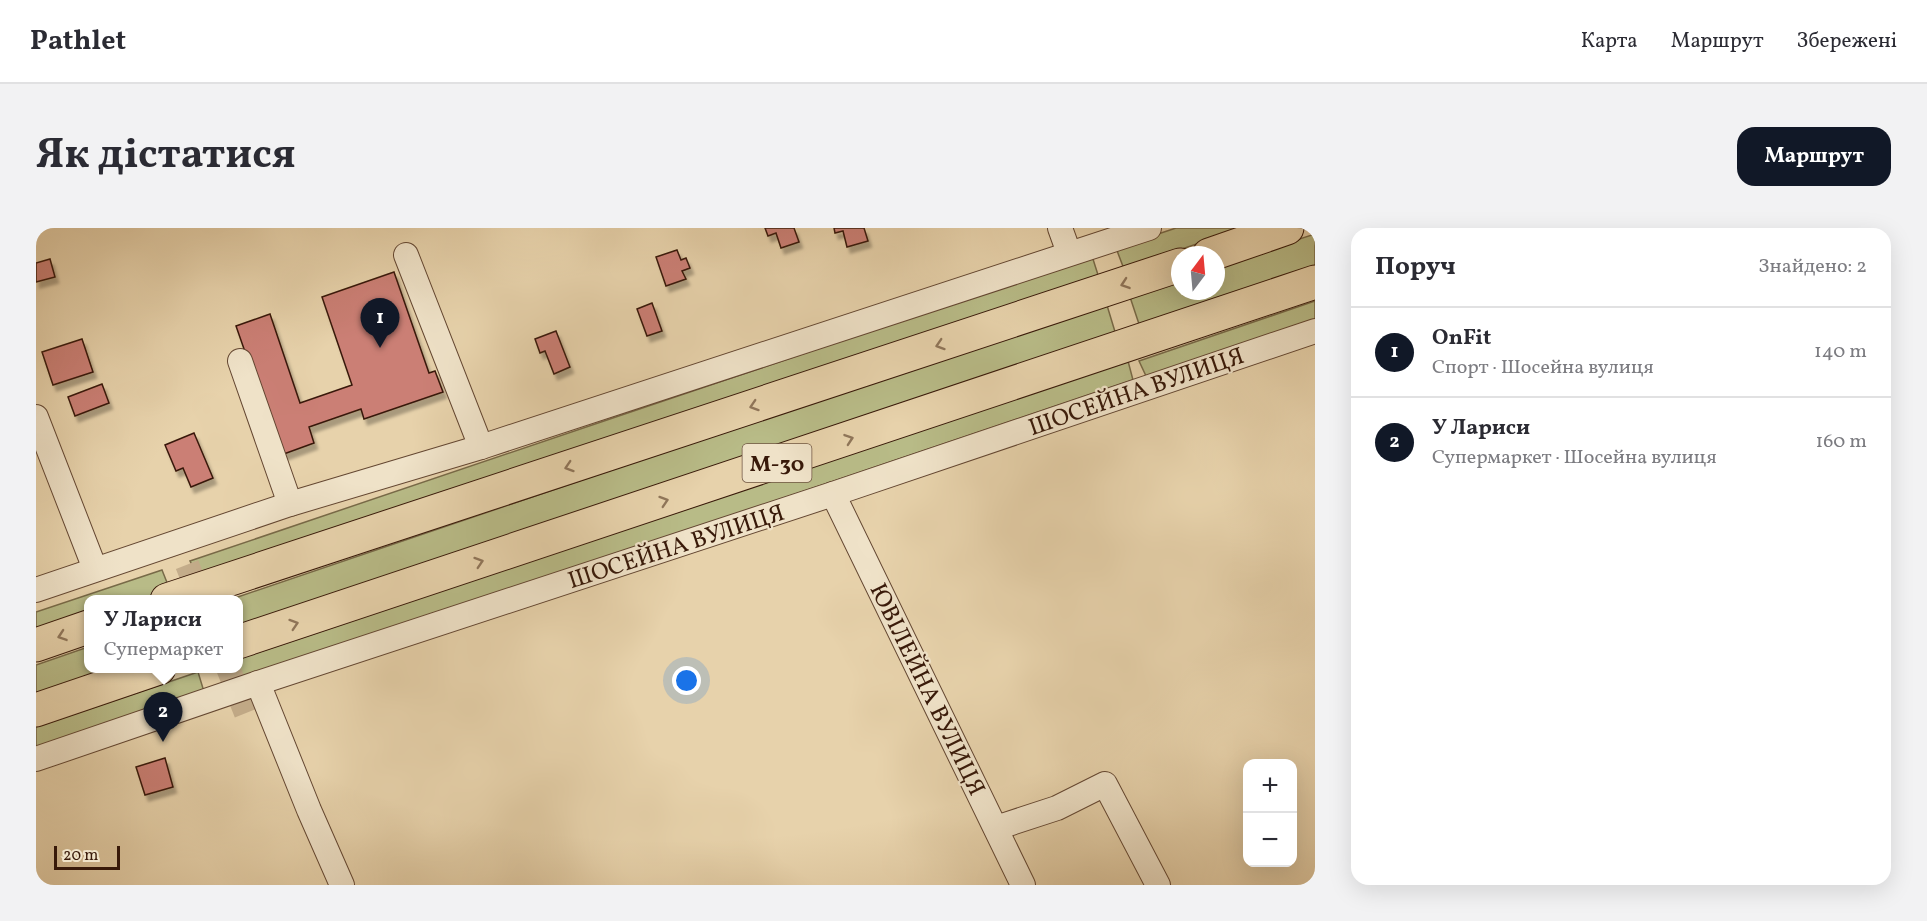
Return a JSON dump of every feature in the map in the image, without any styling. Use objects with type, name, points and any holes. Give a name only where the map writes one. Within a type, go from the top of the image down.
[{"type":"highway","points":[[1225,249],[1287,228]]},
{"type":"highway","name":"М-30","points":[[182,595],[1171,268]]},
{"type":"highway","name":"М-30","points":[[243,640],[1315,282]]},
{"type":"highway","points":[[36,645],[84,628]]},
{"type":"highway","points":[[36,710],[147,673]]},
{"type":"street","points":[[1060,228],[1069,253]]},
{"type":"street","points":[[36,590],[94,568],[290,504],[481,447],[1149,228]]},
{"type":"street","points":[[406,255],[481,447]]},
{"type":"street","name":"ШОСЕЙНА ВУЛИЦЯ","points":[[36,759],[1315,331]]},
{"type":"street","points":[[240,361],[290,504]]},
{"type":"street","points":[[36,417],[94,568]]},
{"type":"street","name":"ЮВІЛЕЙНА ВУЛИЦЯ","points":[[833,494],[1023,885]]},
{"type":"street","points":[[258,683],[342,885]]},
{"type":"street","points":[[996,828],[1057,808],[1105,784],[1158,885]]},
{"type":"green space","points":[[1176,228],[1243,228],[1191,246],[1171,246],[1171,253],[1124,269],[1116,248]]},
{"type":"green space","points":[[1315,234],[1315,269],[1225,299],[1225,263]]},
{"type":"green space","points":[[1092,256],[1099,278],[200,581],[190,561]]},
{"type":"green space","points":[[1171,280],[1171,300],[1221,300],[1140,327],[1129,294]]},
{"type":"green space","points":[[1315,301],[1315,321],[1147,378],[1139,361]]},
{"type":"green space","points":[[1106,302],[1116,335],[243,630],[243,595]]},
{"type":"green space","points":[[1128,361],[1133,380],[242,681],[238,673],[243,673],[243,657]]},
{"type":"green space","points":[[162,570],[170,590],[154,595],[87,595]]},
{"type":"green space","points":[[84,596],[84,619],[36,635],[36,612]]},
{"type":"green space","points":[[84,648],[84,673],[117,673],[36,700],[36,665]]},
{"type":"green space","points":[[195,673],[198,673],[205,695],[36,752],[36,727]]},
{"type":"building","points":[[765,228],[794,228],[799,242],[781,248],[776,233],[768,236]]},
{"type":"building","points":[[834,228],[864,228],[868,241],[847,247],[843,231],[835,233]]},
{"type":"building","points":[[677,250],[681,260],[686,258],[690,268],[682,271],[686,279],[666,286],[656,257]]},
{"type":"building","points":[[50,259],[55,277],[36,282],[36,263]]},
{"type":"building","points":[[394,272],[429,373],[435,371],[443,392],[364,419],[361,409],[309,427],[314,443],[281,455],[236,326],[270,314],[300,403],[352,385],[322,297]]},
{"type":"building","points":[[652,303],[662,331],[647,336],[637,309]]},
{"type":"building","points":[[556,331],[570,367],[554,374],[545,351],[540,353],[535,339]]},
{"type":"building","points":[[82,339],[93,372],[53,385],[42,352]]},
{"type":"building","points":[[102,384],[109,403],[75,416],[68,397]]},
{"type":"building","points":[[194,433],[213,478],[191,487],[183,468],[176,471],[165,445]]},
{"type":"building","points":[[165,758],[173,787],[145,795],[136,767]]},
{"type":"tunnel","points":[[174,531],[199,595]]},
{"type":"tunnel","points":[[230,673],[246,713]]},
{"type":"place","name":"OnFit","points":[[380,348]]},
{"type":"place","name":"У Лариси","points":[[163,742]]}]
